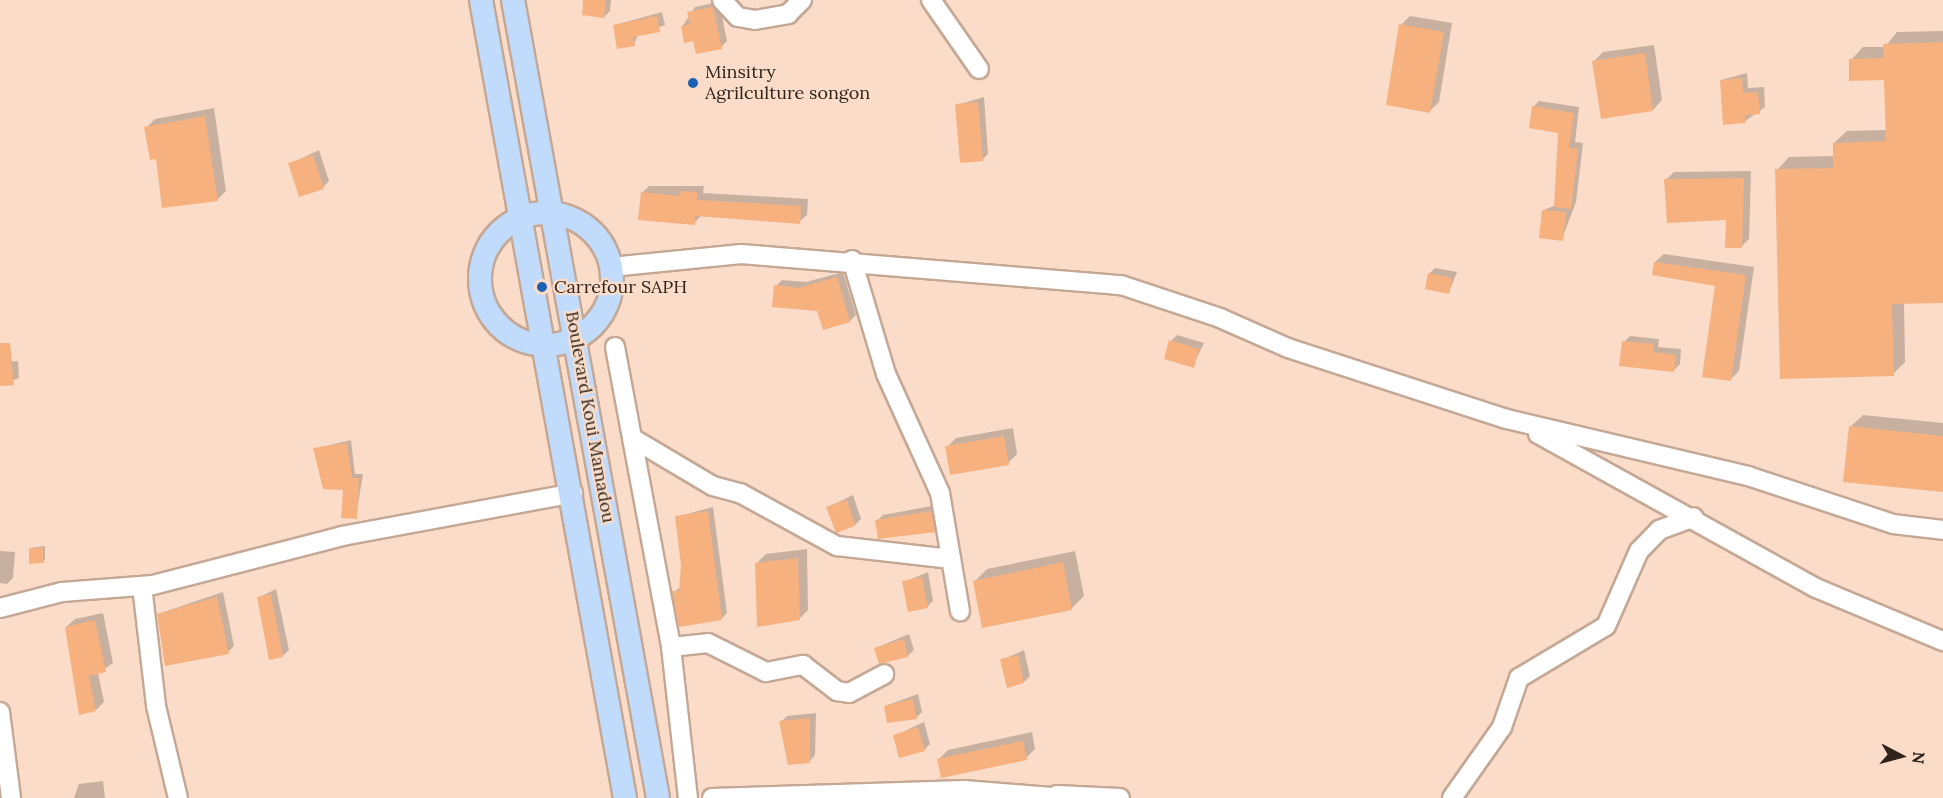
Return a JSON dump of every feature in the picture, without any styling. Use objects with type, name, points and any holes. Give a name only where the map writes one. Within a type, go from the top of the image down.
[{"type":"main road","name":"Boulevard Koui Mamadou","points":[[481,0],[573,493],[625,798]]},
{"type":"main road","name":"Boulevard Koui Mamadou","points":[[513,0],[658,798]]},
{"type":"main road","points":[[553,213],[590,230],[611,267],[605,308],[576,339],[544,346],[503,330],[481,291],[488,247],[522,218],[553,213]]},
{"type":"street","points":[[722,0],[738,17],[755,20],[788,14],[802,0]]},
{"type":"street","points":[[931,0],[979,69]]},
{"type":"street","points":[[611,267],[741,254],[852,260],[1121,285],[1220,318],[1288,348],[1507,418],[1748,476],[1893,524],[1943,530]]},
{"type":"street","points":[[852,260],[885,374],[940,493],[960,611]]},
{"type":"street","points":[[615,347],[671,647],[688,798]]},
{"type":"street","points":[[1507,418],[1694,517],[1816,588],[1943,641]]},
{"type":"street","points":[[632,438],[713,486],[740,493],[837,546],[951,560]]},
{"type":"street","points":[[0,609],[62,592],[142,586],[342,536],[573,493]]},
{"type":"street","points":[[1452,798],[1502,727],[1519,678],[1601,631],[1639,551],[1659,530],[1694,517]]},
{"type":"street","points":[[142,586],[156,706],[178,798]]},
{"type":"street","points":[[671,647],[708,643],[766,672],[803,665],[837,692],[865,688],[884,674]]},
{"type":"street","points":[[0,712],[7,787]]},
{"type":"street","points":[[712,798],[964,790],[1120,798]]},
{"type":"building","points":[[583,0],[606,0],[604,18],[582,15]]},
{"type":"building","points":[[713,7],[722,49],[696,54],[693,41],[684,43],[681,26],[690,24],[687,12]]},
{"type":"building","points":[[657,16],[660,32],[633,37],[635,46],[617,49],[613,25]]},
{"type":"building","points":[[1399,24],[1444,32],[1430,113],[1386,105]]},
{"type":"building","points":[[1943,42],[1943,303],[1892,304],[1894,376],[1780,379],[1775,169],[1833,168],[1833,143],[1886,141],[1884,80],[1849,81],[1849,59],[1884,58],[1883,44]]},
{"type":"building","points":[[1645,53],[1653,111],[1601,119],[1592,61]]},
{"type":"building","points":[[1742,78],[1743,93],[1758,92],[1760,114],[1745,115],[1745,123],[1723,125],[1720,80]]},
{"type":"building","points":[[978,102],[983,161],[960,163],[955,104]]},
{"type":"building","points":[[1532,106],[1574,113],[1569,148],[1578,149],[1571,209],[1554,207],[1558,133],[1529,128]]},
{"type":"building","points":[[205,116],[218,201],[162,208],[156,159],[150,160],[144,127]]},
{"type":"building","points":[[313,155],[324,189],[299,197],[288,163]]},
{"type":"building","points":[[1744,178],[1742,248],[1725,248],[1726,220],[1667,223],[1664,179]]},
{"type":"building","points":[[680,191],[697,192],[697,200],[801,206],[800,224],[695,216],[695,225],[638,220],[641,192],[680,196]]},
{"type":"building","points":[[1542,210],[1566,212],[1563,241],[1539,238]]},
{"type":"building","points":[[1654,262],[1746,275],[1731,381],[1702,377],[1715,286],[1652,275]]},
{"type":"building","points":[[1428,273],[1452,278],[1449,294],[1425,289]]},
{"type":"building","points":[[837,277],[850,322],[823,330],[817,311],[772,307],[774,285],[799,288]]},
{"type":"building","points":[[1169,340],[1199,349],[1194,368],[1164,359]]},
{"type":"building","points":[[1622,341],[1654,344],[1653,352],[1676,355],[1674,372],[1619,366]]},
{"type":"building","points":[[0,343],[10,343],[14,385],[0,386]]},
{"type":"building","points":[[1849,426],[1943,436],[1943,492],[1843,482]]},
{"type":"building","points":[[1004,436],[1009,465],[950,475],[945,446]]},
{"type":"building","points":[[347,443],[352,478],[359,478],[357,519],[341,518],[343,490],[323,489],[313,448]]},
{"type":"building","points":[[847,500],[855,526],[836,533],[826,507]]},
{"type":"building","points":[[708,511],[722,620],[679,627],[672,591],[679,591],[681,565],[675,516]]},
{"type":"building","points":[[932,511],[935,532],[878,539],[875,520]]},
{"type":"building","points":[[29,548],[43,548],[43,563],[29,564]]},
{"type":"building","points":[[798,558],[800,620],[757,627],[755,563]]},
{"type":"building","points":[[1063,562],[1072,610],[982,628],[973,581]]},
{"type":"building","points":[[922,577],[928,608],[908,612],[902,581]]},
{"type":"building","points":[[271,594],[283,657],[269,660],[257,597]]},
{"type":"building","points":[[217,597],[229,654],[165,666],[157,614]]},
{"type":"building","points":[[95,620],[106,672],[89,676],[96,711],[79,715],[65,627]]},
{"type":"building","points":[[904,639],[908,657],[879,664],[874,648]]},
{"type":"building","points":[[1018,655],[1024,683],[1007,688],[1000,659]]},
{"type":"building","points":[[913,699],[917,719],[887,723],[884,706]]},
{"type":"building","points":[[810,718],[810,763],[788,765],[779,721]]},
{"type":"building","points":[[918,727],[925,751],[899,758],[893,735]]},
{"type":"building","points":[[1023,741],[1027,760],[941,778],[937,759]]},
{"type":"place","name":"Minsitry Agrilculture songon","points":[[693,83]]},
{"type":"place","name":"Carrefour SAPH","points":[[542,287]]}]
